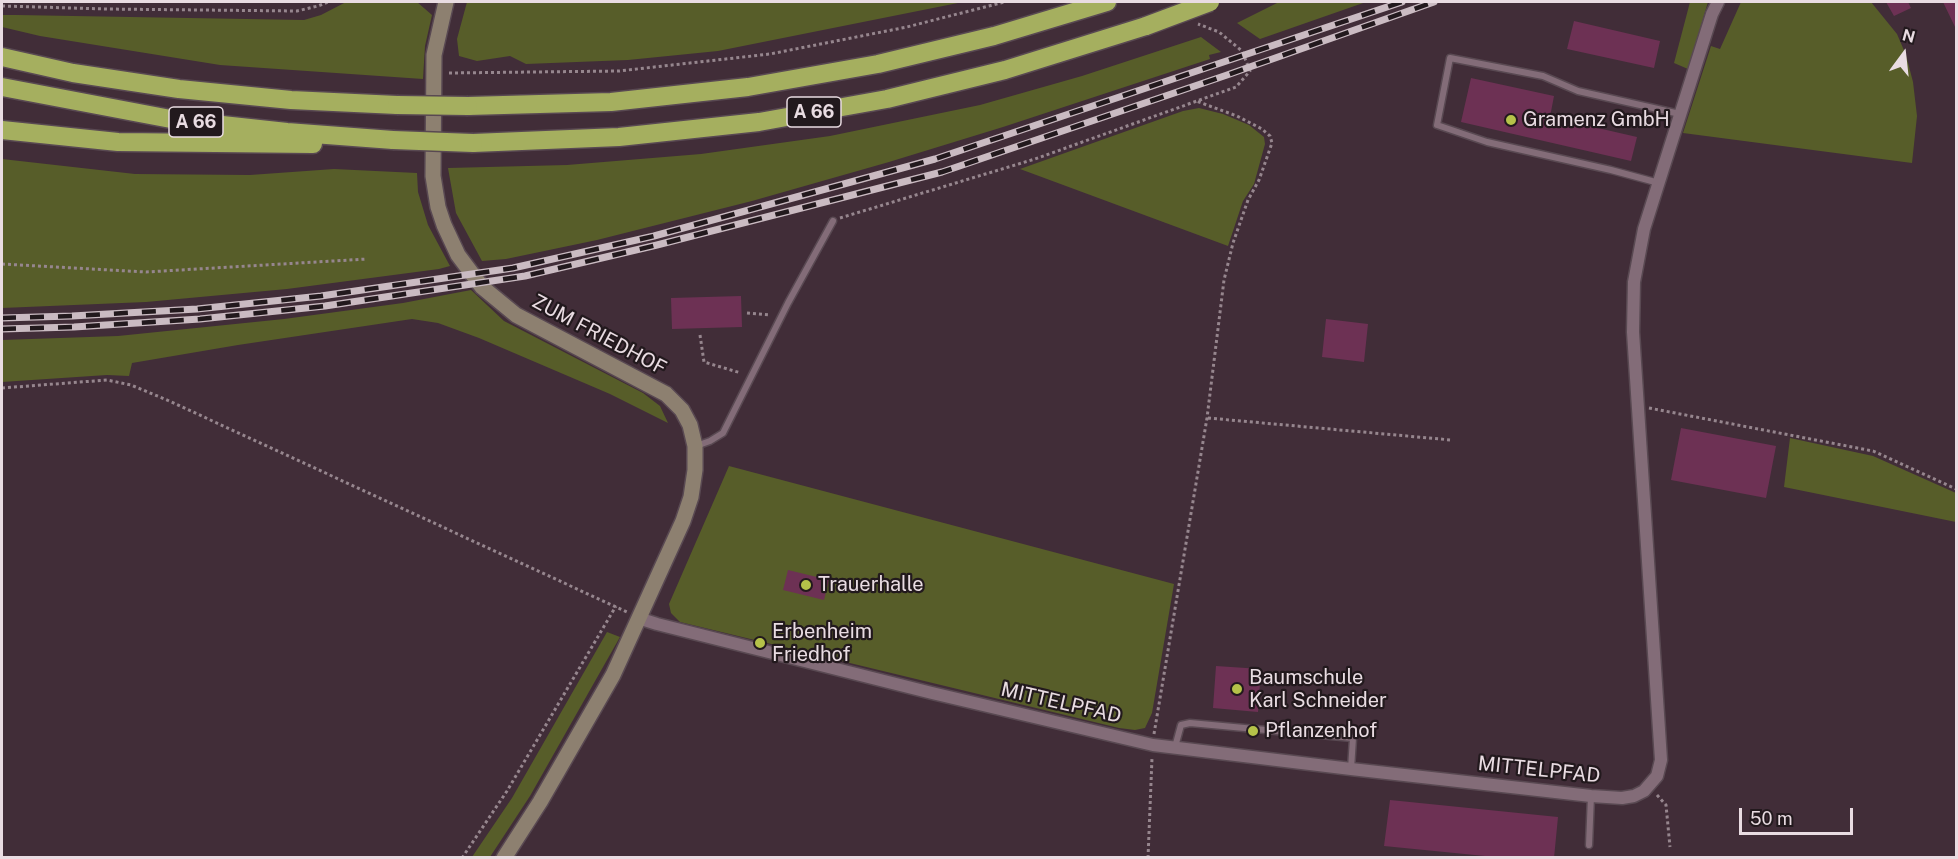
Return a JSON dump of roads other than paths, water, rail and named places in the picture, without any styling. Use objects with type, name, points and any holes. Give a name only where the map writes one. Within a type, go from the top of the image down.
[{"type":"highway","name":"A 66","points":[[2,57],[73,73],[179,89],[291,100],[468,106],[600,102],[748,87],[878,64],[994,36],[1107,2]]},
{"type":"highway","name":"A 66","points":[[2,87],[176,120],[287,132],[393,140],[473,142],[619,137],[759,122],[887,99],[1005,70],[1146,26],[1210,2]]},
{"type":"highway","points":[[2,50],[73,73]]},
{"type":"highway","points":[[2,129],[37,135],[118,142],[301,145],[393,140]]},
{"type":"street","name":"ZUM FRIEDHOF","points":[[446,2],[434,56],[433,176],[444,225],[458,255],[482,287],[516,315],[666,394],[682,410],[690,425],[695,446],[694,479],[683,521],[613,675],[540,802],[504,858]]},
{"type":"street","points":[[1659,183],[1712,14],[1718,2]]},
{"type":"street","name":"MITTELPFAD","points":[[638,618],[932,693],[1175,748],[1591,796],[1622,798],[1634,796],[1649,786],[1657,776],[1661,760],[1639,406],[1632,332],[1634,282],[1644,230],[1659,183]]},
{"type":"lane","points":[[1659,183],[1601,167],[1487,142],[1437,125],[1450,58],[1544,76],[1578,91],[1681,114]]},
{"type":"lane","points":[[695,446],[723,433],[780,317],[833,220]]},
{"type":"lane","points":[[1175,748],[1181,725],[1190,723],[1353,738],[1351,769]]},
{"type":"lane","points":[[1590,845],[1591,796]]},
{"type":"railway","points":[[2,318],[197,309],[321,296],[513,268],[654,236],[935,159],[1402,2]]},
{"type":"railway","points":[[2,329],[200,319],[325,306],[525,276],[657,245],[942,172],[1434,2]]},
{"type":"place","name":"Gramenz GmbH","points":[[1511,120]]},
{"type":"place","name":"Trauerhalle","points":[[806,585]]},
{"type":"place","name":"Erbenheim Friedhof","points":[[760,643]]},
{"type":"place","name":"Baumschule Karl Schneider","points":[[1237,689]]},
{"type":"place","name":"Pflanzenhof","points":[[1253,731]]}]
